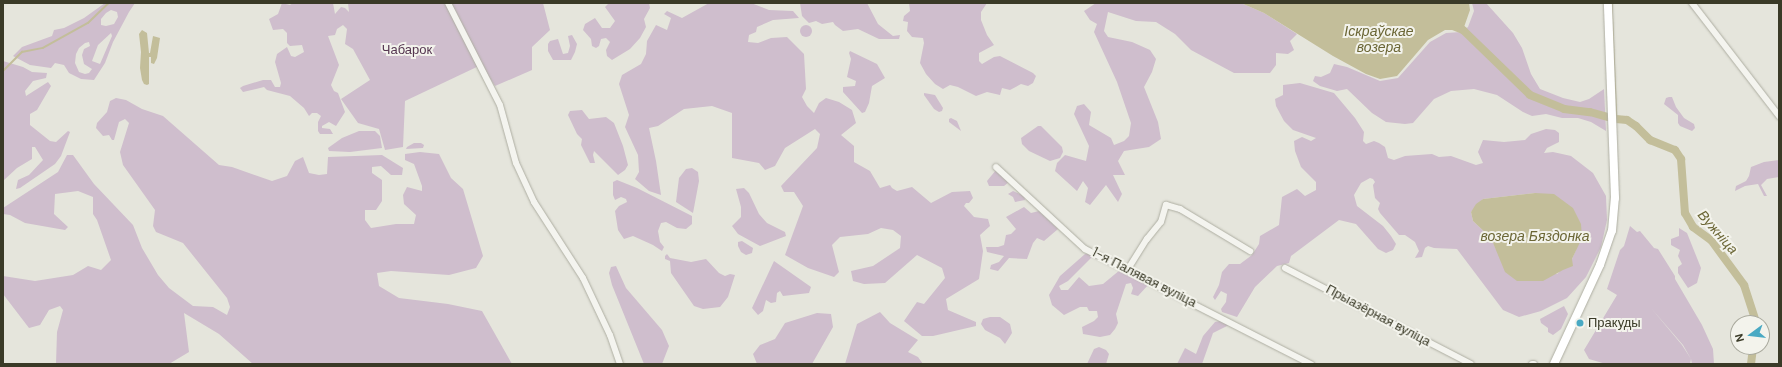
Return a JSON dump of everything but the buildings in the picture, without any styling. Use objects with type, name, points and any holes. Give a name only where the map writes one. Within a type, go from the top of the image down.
[{"type":"main road","points":[[1554,364],[1600,264],[1612,231],[1616,198],[1608,3]]},
{"type":"street","points":[[448,3],[500,105],[516,163],[534,202],[583,278],[610,335],[620,364]]},
{"type":"street","points":[[1692,3],[1779,116]]},
{"type":"street","name":"1-я Палявая вуліца","points":[[996,167],[1085,249],[1128,269],[1311,364]]},
{"type":"street","points":[[1128,269],[1147,239],[1161,222],[1166,205],[1180,209],[1250,251]]},
{"type":"street","name":"Прыазёрная вуліца","points":[[1285,268],[1471,364]]},
{"type":"green space","points":[[105,3],[135,3],[113,42],[105,63],[94,80],[81,79],[69,73],[64,65],[55,63],[51,68],[30,65],[13,56],[22,47],[52,36],[54,30],[64,28],[84,18]],"holes":[[[111,10],[117,12],[118,17],[114,24],[106,26],[101,25],[101,19]],[[111,33],[112,36],[100,64],[92,61],[98,45]],[[89,42],[90,46],[84,49],[82,55],[84,64],[92,69],[89,73],[85,74],[79,72],[75,63],[76,54],[79,48],[85,43]]]},
{"type":"green space","name":"Чабарок","points":[[282,3],[290,5],[293,3],[333,3],[335,14],[341,7],[345,8],[349,12],[348,3],[543,3],[550,30],[532,47],[532,70],[495,86],[481,65],[405,101],[403,147],[385,150],[379,129],[358,123],[341,99],[370,80],[353,49],[345,44],[347,29],[343,25],[337,29],[335,35],[328,36],[339,65],[331,85],[334,91],[338,93],[345,112],[336,126],[329,122],[322,126],[322,128],[330,129],[333,134],[320,134],[318,131],[318,122],[321,116],[317,113],[312,113],[309,116],[304,108],[290,96],[267,90],[264,87],[243,92],[240,88],[263,80],[271,80],[275,87],[280,87],[281,83],[275,62],[277,54],[287,47],[291,56],[295,57],[304,52],[302,45],[290,46],[287,43],[287,33],[283,29],[273,30],[269,19],[278,14]]},
{"type":"green space","points":[[609,3],[649,3],[650,8],[644,19],[646,27],[640,38],[630,49],[612,60],[607,56],[606,50],[610,42],[606,38],[601,39],[599,46],[596,48],[592,46],[591,39],[583,30],[585,24],[595,18],[602,28],[610,28],[615,21],[605,7]]},
{"type":"green space","points":[[709,3],[751,3],[769,10],[793,11],[799,18],[773,20],[757,27],[756,32],[749,35],[748,42],[758,43],[771,38],[787,37],[804,54],[806,89],[802,97],[807,106],[814,113],[819,103],[826,98],[839,102],[852,110],[856,123],[841,135],[854,146],[854,162],[870,171],[880,188],[890,185],[897,191],[912,187],[931,203],[952,192],[970,191],[973,198],[964,206],[974,217],[988,219],[990,226],[980,235],[983,251],[979,279],[946,299],[948,310],[976,322],[976,326],[933,336],[922,336],[904,321],[917,302],[924,304],[945,278],[942,268],[917,255],[885,283],[864,284],[853,281],[851,271],[873,266],[900,248],[901,236],[893,230],[881,228],[868,234],[840,237],[832,245],[839,272],[834,277],[808,268],[785,255],[803,206],[794,192],[784,192],[781,186],[817,148],[820,134],[815,129],[785,148],[775,166],[765,170],[759,163],[732,158],[732,113],[712,106],[684,109],[658,126],[649,128],[661,195],[649,191],[635,179],[639,172],[638,155],[625,127],[629,115],[619,84],[622,75],[641,64],[646,54],[647,41],[656,25],[667,30],[671,18],[664,14],[667,11],[682,18]]},
{"type":"green space","points":[[800,3],[867,3],[878,24],[893,36],[900,35],[899,39],[879,39],[858,29],[843,31],[833,22],[822,24],[816,21],[809,23],[802,16]]},
{"type":"green space","points":[[909,3],[987,3],[981,12],[981,20],[987,35],[994,45],[979,53],[979,61],[982,64],[994,57],[1000,56],[1033,73],[1036,76],[1033,83],[1028,86],[1021,84],[1010,90],[1002,88],[1000,95],[987,92],[976,96],[958,87],[950,85],[943,89],[935,84],[926,74],[920,63],[924,43],[923,38],[912,37],[907,31],[908,22],[903,21],[904,16],[910,11]]},
{"type":"green space","points":[[1096,3],[1241,3],[1264,13],[1297,34],[1290,41],[1294,50],[1288,54],[1276,53],[1276,65],[1270,73],[1234,73],[1191,50],[1175,34],[1156,22],[1136,21],[1108,12],[1104,31],[1108,37],[1132,42],[1150,50],[1156,59],[1152,72],[1144,87],[1158,122],[1161,139],[1149,147],[1124,151],[1118,161],[1125,175],[1113,175],[1122,194],[1118,202],[1106,185],[1090,205],[1085,202],[1088,188],[1083,181],[1077,191],[1055,171],[1057,163],[1065,155],[1086,161],[1089,146],[1074,114],[1077,106],[1084,104],[1091,112],[1089,125],[1111,138],[1114,145],[1124,141],[1129,136],[1131,123],[1117,82],[1094,32],[1097,24],[1090,20],[1084,11]]},
{"type":"green space","points":[[1472,3],[1486,3],[1513,33],[1522,48],[1531,74],[1540,89],[1563,98],[1580,102],[1589,99],[1604,89],[1606,131],[1591,122],[1578,118],[1562,118],[1546,114],[1532,116],[1523,112],[1497,95],[1474,89],[1451,91],[1434,99],[1413,123],[1405,124],[1386,122],[1372,113],[1347,89],[1337,91],[1320,86],[1313,81],[1315,76],[1321,77],[1330,73],[1334,64],[1347,67],[1380,81],[1398,78],[1430,42],[1446,33],[1461,32],[1468,27],[1474,11]]},
{"type":"green space","points":[[804,25],[808,25],[812,31],[808,37],[804,37],[800,33],[800,29]]},
{"type":"green space","points":[[572,35],[577,44],[571,60],[553,60],[548,51],[548,44],[550,41],[558,39],[563,54],[568,53],[570,46],[568,36]]},
{"type":"green space","points":[[850,51],[877,64],[885,78],[872,86],[869,103],[865,112],[862,113],[843,92],[843,87],[855,86],[856,81],[847,77],[851,59],[849,53]]},
{"type":"green space","points":[[3,61],[23,67],[32,72],[47,73],[46,78],[33,81],[25,91],[26,96],[48,82],[51,86],[37,110],[30,114],[30,125],[50,141],[56,142],[68,131],[70,132],[61,156],[55,164],[20,188],[16,189],[18,180],[29,175],[43,160],[35,147],[32,147],[32,159],[17,168],[3,181]]},
{"type":"green space","points":[[1300,83],[1334,93],[1355,118],[1364,132],[1363,141],[1366,144],[1374,141],[1379,143],[1385,147],[1388,158],[1394,160],[1405,156],[1432,154],[1439,157],[1451,156],[1476,165],[1483,163],[1478,152],[1483,140],[1504,142],[1525,140],[1531,134],[1546,129],[1555,130],[1559,133],[1559,142],[1547,148],[1544,153],[1553,152],[1571,156],[1593,173],[1606,196],[1607,220],[1601,247],[1586,277],[1567,298],[1541,311],[1519,317],[1503,310],[1457,249],[1434,248],[1428,246],[1425,248],[1422,257],[1415,258],[1419,251],[1415,242],[1405,235],[1399,235],[1380,213],[1378,209],[1380,203],[1375,198],[1373,185],[1375,182],[1370,178],[1361,183],[1354,195],[1357,206],[1383,226],[1396,244],[1393,250],[1386,253],[1378,249],[1356,224],[1339,220],[1291,256],[1289,263],[1277,266],[1255,287],[1237,317],[1222,312],[1221,309],[1226,302],[1227,294],[1221,291],[1215,300],[1213,297],[1219,285],[1222,272],[1229,264],[1240,264],[1252,255],[1259,244],[1260,236],[1279,225],[1282,197],[1297,189],[1305,196],[1316,190],[1316,182],[1301,167],[1295,151],[1294,141],[1302,137],[1311,141],[1316,138],[1293,130],[1284,121],[1276,106],[1275,99],[1283,95],[1283,85]],"holes":[[[1535,193],[1576,250],[1572,259],[1557,274],[1496,249],[1491,238],[1473,221],[1471,212],[1483,199]]]},
{"type":"green space","points":[[924,93],[935,95],[943,108],[942,111],[939,112],[934,109]]},
{"type":"green space","points":[[1672,97],[1676,107],[1684,118],[1694,124],[1695,128],[1692,131],[1680,126],[1678,123],[1678,115],[1664,104],[1666,98]]},
{"type":"green space","points":[[116,98],[126,100],[142,109],[163,116],[219,165],[232,167],[272,181],[287,176],[295,161],[303,157],[309,173],[319,175],[327,174],[328,157],[382,155],[403,168],[402,175],[391,175],[381,166],[372,167],[372,173],[382,180],[382,201],[376,210],[365,210],[365,220],[371,228],[396,224],[414,224],[416,215],[404,204],[403,195],[407,187],[422,191],[422,186],[414,164],[405,160],[405,154],[420,152],[439,154],[451,178],[463,189],[483,256],[476,268],[449,275],[391,271],[377,273],[379,286],[399,298],[448,304],[482,311],[512,364],[253,364],[219,334],[184,313],[189,352],[169,364],[56,364],[57,332],[63,310],[60,306],[49,310],[40,325],[29,328],[3,294],[3,276],[35,281],[73,275],[88,266],[101,270],[111,260],[97,220],[93,214],[93,197],[78,191],[55,194],[54,214],[68,227],[65,230],[25,223],[10,215],[3,214],[3,208],[58,172],[67,155],[73,155],[94,184],[133,225],[142,248],[158,275],[169,288],[193,306],[213,307],[227,315],[230,307],[227,298],[183,243],[156,232],[153,226],[155,210],[123,165],[120,152],[129,123],[125,119],[119,122],[114,140],[112,140],[109,135],[103,136],[96,128],[97,123],[107,112],[110,101]]},
{"type":"green space","points":[[582,110],[589,119],[606,117],[614,123],[623,146],[628,165],[625,170],[618,175],[594,151],[593,155],[595,163],[590,163],[581,145],[582,139],[577,134],[568,115],[570,111]]},
{"type":"green space","points":[[951,118],[957,121],[961,131],[949,122],[949,119]]},
{"type":"green space","points":[[1038,126],[1041,126],[1062,147],[1063,152],[1060,158],[1050,161],[1029,151],[1022,144],[1021,138]]},
{"type":"green space","points":[[359,131],[375,131],[380,136],[382,148],[350,152],[329,151],[328,148],[342,138]]},
{"type":"green space","points":[[414,143],[421,143],[424,145],[423,148],[406,149]]},
{"type":"green space","points":[[1779,160],[1779,177],[1767,179],[1761,185],[1767,196],[1764,196],[1758,184],[1745,186],[1735,191],[1736,186],[1746,181],[1751,167],[1764,162]]},
{"type":"green space","points":[[692,168],[698,172],[699,181],[693,213],[676,202],[679,178],[686,169]]},
{"type":"green space","points":[[996,170],[1009,182],[1004,186],[989,186],[987,181]]},
{"type":"green space","points":[[617,180],[637,188],[692,216],[692,224],[686,229],[677,228],[666,222],[661,223],[658,231],[660,242],[664,247],[662,251],[633,236],[624,239],[618,230],[615,211],[619,206],[627,202],[626,199],[621,197],[615,200],[613,195],[613,182]]},
{"type":"green space","points":[[744,188],[749,193],[759,214],[767,223],[785,232],[786,236],[760,246],[738,234],[732,226],[741,217],[741,207],[736,189]]},
{"type":"green space","points":[[1013,191],[1024,196],[1025,200],[1015,202],[1013,197],[1008,194]]},
{"type":"green space","points":[[1024,207],[1031,213],[1039,211],[1058,229],[1044,241],[1037,238],[1033,243],[1027,259],[1009,258],[998,271],[990,269],[991,265],[999,262],[1004,256],[987,252],[986,247],[998,247],[1004,245],[1006,235],[1011,234],[1016,229],[1006,217]]},
{"type":"green space","points":[[1630,226],[1637,232],[1640,231],[1654,248],[1658,249],[1675,276],[1675,279],[1702,325],[1713,349],[1714,364],[1692,364],[1691,359],[1690,364],[1606,364],[1589,359],[1584,350],[1617,295],[1607,289],[1620,250],[1624,246]],"holes":[[[1651,308],[1683,345],[1691,359],[1682,345]]]},
{"type":"green space","points":[[1679,228],[1687,233],[1701,268],[1697,283],[1688,288],[1678,273],[1678,267],[1682,264],[1678,256],[1680,250],[1671,245],[1671,239],[1679,236]]},
{"type":"green space","points":[[742,241],[753,248],[752,253],[746,255],[741,252],[738,242]]},
{"type":"green space","points":[[667,254],[670,258],[691,262],[706,259],[719,273],[725,276],[730,274],[735,275],[728,297],[720,307],[703,309],[694,306],[671,273],[670,261],[665,259]]},
{"type":"green space","points":[[1085,254],[1091,254],[1093,256],[1068,281],[1059,286],[1061,290],[1068,290],[1079,277],[1089,286],[1103,284],[1120,270],[1149,284],[1138,296],[1131,294],[1133,288],[1131,283],[1126,284],[1116,314],[1118,323],[1110,335],[1100,337],[1083,334],[1082,327],[1094,321],[1098,317],[1097,311],[1089,311],[1087,307],[1080,307],[1064,315],[1052,305],[1049,295],[1060,276]]},
{"type":"green space","points":[[774,261],[811,287],[809,293],[783,296],[780,291],[777,293],[776,302],[771,303],[766,300],[763,311],[758,315],[752,308]]},
{"type":"green space","points":[[616,266],[626,288],[662,330],[669,346],[662,364],[644,364],[612,285],[609,273],[611,267]]},
{"type":"green space","points":[[1564,306],[1568,314],[1561,329],[1553,335],[1548,332],[1548,328],[1541,323],[1540,319]]},
{"type":"green space","points":[[880,312],[890,323],[918,340],[908,352],[918,357],[923,364],[845,364],[857,324]]},
{"type":"green space","points":[[817,313],[831,314],[833,327],[812,364],[757,364],[753,354],[760,345],[775,339],[785,323]]},
{"type":"green space","points":[[1000,317],[1010,324],[1012,333],[1005,344],[1000,338],[985,330],[981,324],[983,319]]},
{"type":"green space","points":[[1225,320],[1229,325],[1213,333],[1202,364],[1177,364],[1185,348],[1196,354],[1203,336],[1215,322]]},
{"type":"green space","points":[[1099,347],[1106,350],[1109,354],[1106,364],[1087,364],[1094,349]]},
{"type":"water","name":"Іскраўскае возера","points":[[1241,3],[1469,3],[1470,10],[1463,30],[1445,30],[1428,40],[1397,76],[1380,79],[1366,74],[1333,56],[1264,13]]},
{"type":"water","points":[[142,30],[147,33],[149,53],[153,36],[160,38],[157,58],[154,64],[151,63],[151,57],[149,57],[149,84],[147,85],[144,84],[142,80],[140,68],[141,52],[139,34]]},
{"type":"water","name":"возера Бяздонка","points":[[1535,193],[1554,194],[1573,208],[1581,224],[1582,238],[1572,259],[1573,266],[1543,281],[1517,281],[1505,272],[1491,238],[1473,221],[1471,212],[1476,204],[1483,199]]},
{"type":"waterway","points":[[3,71],[22,52],[43,48],[88,23],[109,3]]},
{"type":"waterway","points":[[1612,3],[1617,120]]},
{"type":"waterway","name":"Вужніца","points":[[1453,26],[1463,30],[1530,95],[1564,109],[1590,112],[1607,117]]},
{"type":"waterway","name":"Вужніца","points":[[1616,119],[1627,120],[1636,126],[1650,140],[1675,150],[1681,159],[1685,213],[1693,227],[1711,240],[1744,285],[1753,315]]},
{"type":"waterway","name":"Вужніца","points":[[1751,364],[1752,355]]},
{"type":"place","name":"Пракуды","points":[[1580,323]]}]
